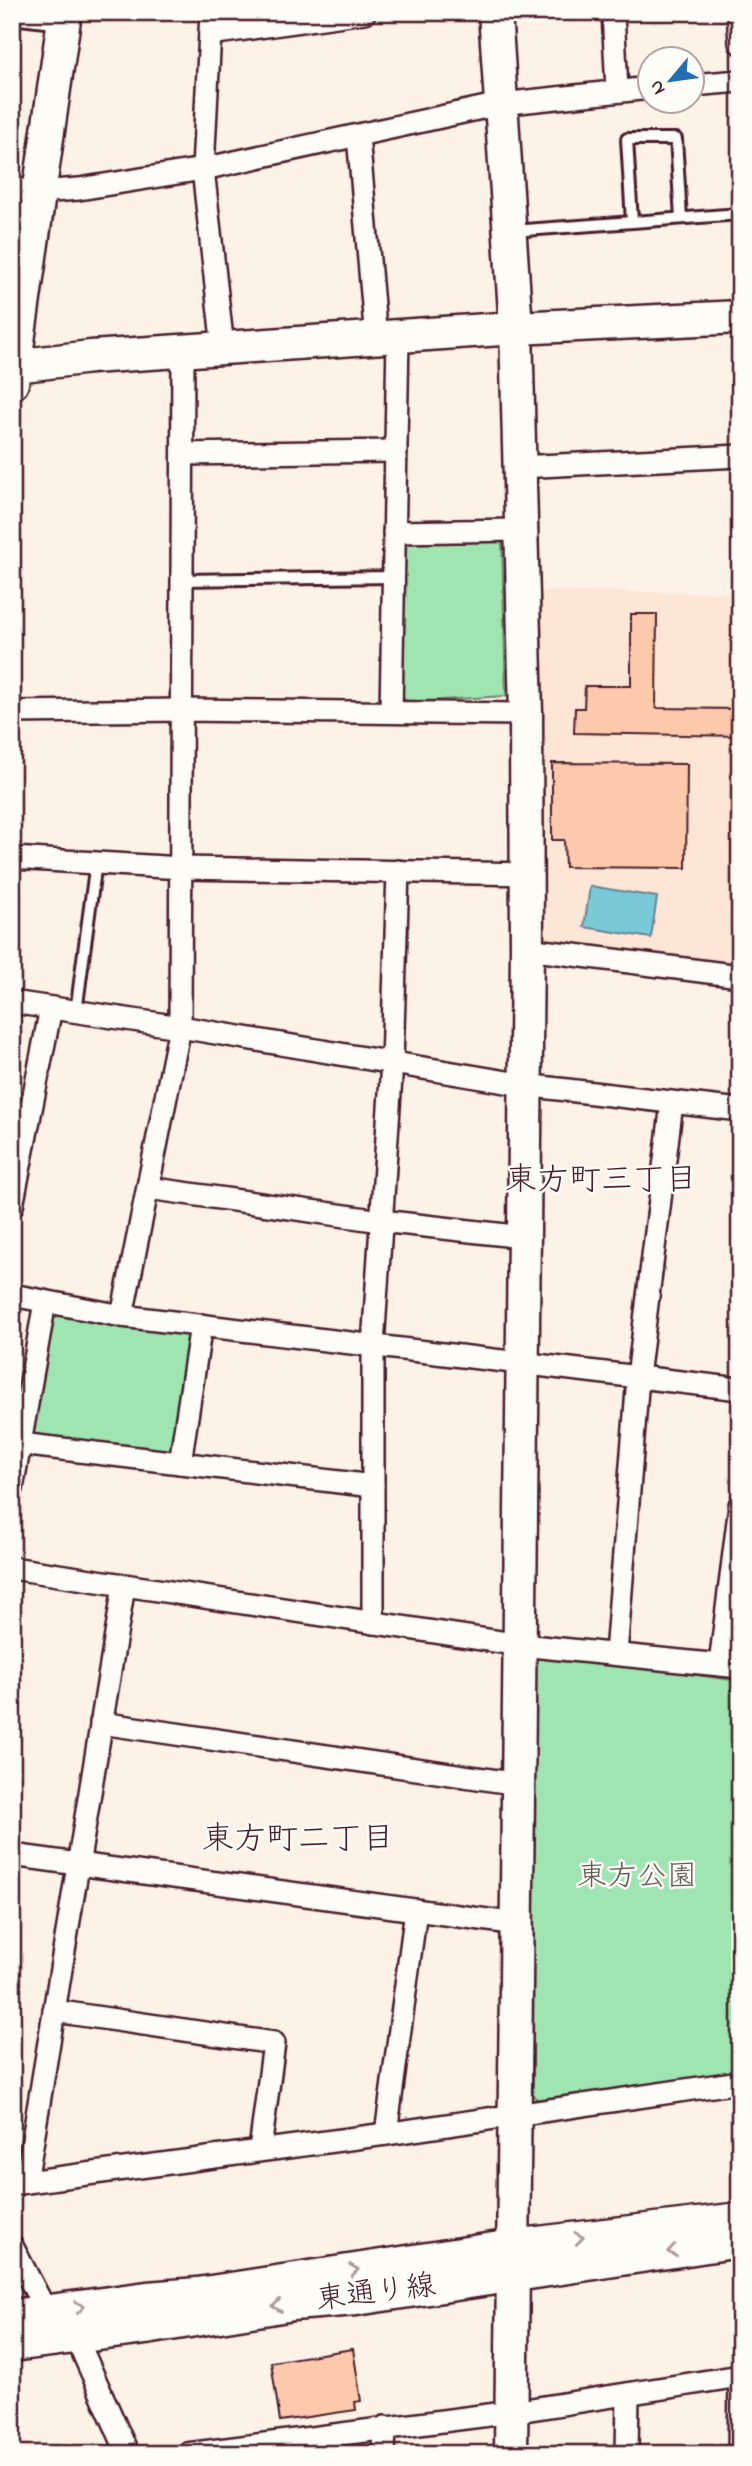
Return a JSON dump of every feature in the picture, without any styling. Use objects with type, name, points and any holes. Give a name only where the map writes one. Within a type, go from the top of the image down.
[{"type":"street","points":[[223,348],[203,169],[211,23],[365,12]]},
{"type":"street","points":[[495,12],[516,328],[526,714],[527,948],[521,1645],[511,2454]]},
{"type":"street","points":[[613,12],[617,90]]},
{"type":"street","points":[[738,12],[740,43]]},
{"type":"street","points":[[64,18],[26,191],[14,375],[91,357],[516,328],[740,317]]},
{"type":"street","points":[[706,84],[740,81]]},
{"type":"street","points":[[26,191],[79,189],[203,169],[500,104],[636,89]]},
{"type":"street","points":[[358,136],[387,338],[396,451],[391,712]]},
{"type":"street","points":[[122,1316],[180,1027],[183,351]]},
{"type":"street","points":[[183,454],[396,451]]},
{"type":"street","points":[[519,467],[740,456]]},
{"type":"street","points":[[394,531],[521,530]]},
{"type":"street","points":[[12,712],[182,710],[526,714]]},
{"type":"street","points":[[12,858],[182,868],[526,874]]},
{"type":"street","points":[[373,1623],[373,1345],[391,1063],[398,871]]},
{"type":"street","points":[[527,948],[740,975]]},
{"type":"street","points":[[12,1002],[180,1027],[524,1085],[740,1110]]},
{"type":"street","points":[[12,1206],[51,1008]]},
{"type":"street","points":[[616,1654],[638,1377],[671,1103]]},
{"type":"street","points":[[148,1188],[381,1221],[523,1237]]},
{"type":"street","points":[[12,1295],[122,1316],[740,1390]]},
{"type":"street","points":[[12,1489],[45,1302]]},
{"type":"street","points":[[180,1463],[201,1325]]},
{"type":"street","points":[[20,1444],[373,1486]]},
{"type":"street","points":[[12,1568],[521,1645],[730,1666],[740,1505]]},
{"type":"street","points":[[124,1586],[54,2011],[19,2183],[386,2134],[740,2082]]},
{"type":"street","points":[[101,1723],[519,1784]]},
{"type":"street","points":[[12,1855],[518,1924]]},
{"type":"street","points":[[386,2134],[416,1910]]},
{"type":"street","points":[[54,2011],[274,2043],[260,2151]]},
{"type":"street","name":"東通り線","points":[[12,2345],[293,2304],[356,2300],[513,2261],[740,2220]]},
{"type":"street","name":"東通り線","points":[[12,2316],[147,2298],[740,2241]]},
{"type":"street","points":[[12,2246],[46,2311]]},
{"type":"street","points":[[76,2337],[128,2454]]},
{"type":"street","points":[[187,2454],[258,2449],[385,2427],[512,2412],[740,2376],[739,2454]]},
{"type":"street","points":[[627,2454],[628,2394]]},
{"type":"street","points":[[384,2454],[385,2427]]},
{"type":"lane","points":[[12,18],[64,18]]},
{"type":"lane","points":[[632,222],[627,139],[676,139],[681,218]]},
{"type":"lane","points":[[509,231],[740,214]]},
{"type":"lane","points":[[183,580],[394,577]]},
{"type":"lane","points":[[76,1012],[96,862]]},
{"type":"shaded area","points":[[537,591],[740,593],[740,966],[547,940],[541,935]]},
{"type":"green space","points":[[495,536],[502,543],[506,696],[408,702],[400,695],[403,544],[408,537]]},
{"type":"green space","points":[[59,1314],[183,1328],[190,1336],[175,1447],[162,1453],[30,1436],[48,1325]]},
{"type":"green space","name":"東方公園","points":[[543,1654],[740,1681],[740,2074],[541,2102],[533,2096],[534,1661]]},
{"type":"water","points":[[590,886],[657,897],[651,938],[584,927]]},
{"type":"building","points":[[631,614],[657,614],[656,708],[740,709],[740,736],[574,733],[575,708],[584,708],[585,686],[631,686]]},
{"type":"building","points":[[552,763],[687,764],[686,868],[565,867],[564,840],[552,840]]},
{"type":"building","points":[[353,2349],[361,2401],[355,2402],[356,2410],[280,2421],[271,2362]]},
{"type":"district","name":"東方町三丁目","points":[[601,1181]]},
{"type":"district","name":"東方町二丁目","points":[[298,1840]]}]
